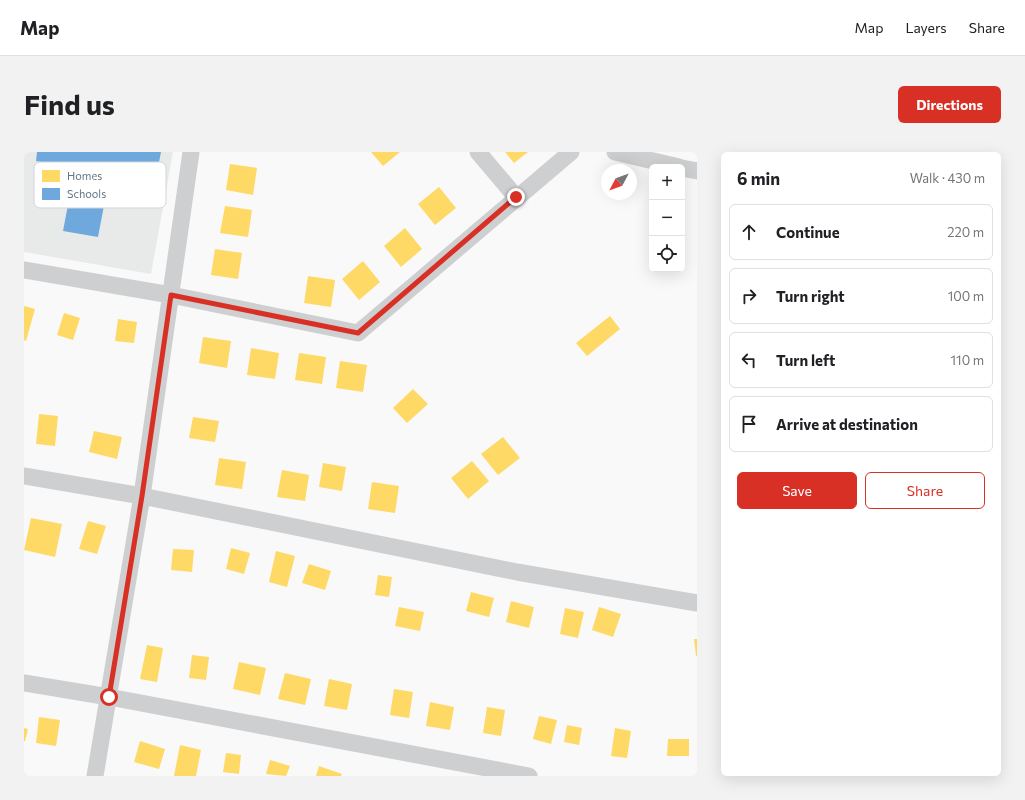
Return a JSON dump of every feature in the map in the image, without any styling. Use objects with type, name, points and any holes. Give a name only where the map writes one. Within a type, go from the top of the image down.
[{"type":"street","points":[[95,776],[142,496],[191,152]]},
{"type":"street","points":[[478,152],[516,197]]},
{"type":"street","points":[[24,270],[171,295],[358,333],[516,197],[571,152]]},
{"type":"street","points":[[615,152],[668,164]]},
{"type":"street","points":[[685,168],[697,171]]},
{"type":"street","points":[[24,476],[142,496],[517,572],[697,603]]},
{"type":"street","points":[[24,683],[109,697],[529,776]]},
{"type":"shaded area","points":[[24,152],[173,152],[166,191],[166,162],[34,162],[34,208],[163,208],[151,274],[24,252]]},
{"type":"building: Homes","points":[[371,152],[400,152],[383,166]]},
{"type":"building: Homes","points":[[505,152],[528,152],[514,163]]},
{"type":"building: Homes","points":[[230,164],[257,168],[253,195],[226,190]]},
{"type":"building: Homes","points":[[439,187],[456,208],[435,225],[418,204]]},
{"type":"building: Homes","points":[[225,206],[252,210],[248,237],[220,233]]},
{"type":"building: Homes","points":[[405,228],[422,249],[401,267],[384,246]]},
{"type":"building: Homes","points":[[215,249],[242,253],[238,279],[211,275]]},
{"type":"building: Homes","points":[[363,261],[380,282],[359,300],[342,279]]},
{"type":"building: Homes","points":[[308,276],[335,280],[331,307],[304,303]]},
{"type":"building: Homes","points":[[24,306],[35,309],[26,341],[24,340]]},
{"type":"building: Homes","points":[[64,313],[80,318],[73,340],[57,335]]},
{"type":"building: Homes","points":[[610,316],[620,329],[587,356],[576,343]]},
{"type":"building: Homes","points":[[118,319],[137,322],[134,343],[115,341]]},
{"type":"building: Homes","points":[[203,337],[231,341],[227,368],[199,363]]},
{"type":"building: Homes","points":[[251,348],[279,353],[275,379],[247,375]]},
{"type":"building: Homes","points":[[299,353],[326,357],[322,384],[295,380]]},
{"type":"building: Homes","points":[[340,361],[367,365],[363,392],[336,388]]},
{"type":"building: Homes","points":[[413,389],[428,404],[407,423],[393,408]]},
{"type":"building: Homes","points":[[39,414],[58,416],[55,446],[36,444]]},
{"type":"building: Homes","points":[[193,417],[219,421],[215,442],[189,438]]},
{"type":"building: Homes","points":[[94,431],[122,437],[117,459],[89,452]]},
{"type":"building: Homes","points":[[503,437],[520,458],[498,475],[481,454]]},
{"type":"building: Homes","points":[[219,458],[246,462],[242,489],[215,485]]},
{"type":"building: Homes","points":[[472,461],[489,481],[468,499],[451,478]]},
{"type":"building: Homes","points":[[323,463],[346,467],[342,491],[319,487]]},
{"type":"building: Homes","points":[[282,470],[309,475],[305,501],[277,497]]},
{"type":"building: Homes","points":[[372,482],[399,486],[395,513],[368,509]]},
{"type":"building: Homes","points":[[31,518],[62,524],[55,557],[24,550]]},
{"type":"building: Homes","points":[[88,521],[106,526],[97,554],[79,549]]},
{"type":"building: Homes","points":[[231,548],[250,553],[244,574],[226,569]]},
{"type":"building: Homes","points":[[173,549],[194,550],[192,572],[171,570]]},
{"type":"building: Homes","points":[[276,551],[295,556],[287,587],[269,582]]},
{"type":"building: Homes","points":[[309,564],[331,571],[325,590],[302,583]]},
{"type":"building: Homes","points":[[378,575],[392,577],[389,597],[375,595]]},
{"type":"building: Homes","points":[[471,592],[494,598],[489,617],[466,611]]},
{"type":"building: Homes","points":[[511,601],[534,607],[529,628],[506,622]]},
{"type":"building: Homes","points":[[399,607],[424,612],[420,631],[395,626]]},
{"type":"building: Homes","points":[[599,607],[621,614],[613,637],[592,630]]},
{"type":"building: Homes","points":[[565,608],[584,612],[578,638],[560,634]]},
{"type":"building: Homes","points":[[694,639],[697,639],[697,656],[696,656]]},
{"type":"building: Homes","points":[[147,645],[163,648],[157,682],[140,679]]},
{"type":"building: Homes","points":[[192,655],[209,657],[206,680],[189,678]]},
{"type":"building: Homes","points":[[239,662],[266,668],[260,695],[233,689]]},
{"type":"building: Homes","points":[[285,673],[311,679],[305,705],[278,699]]},
{"type":"building: Homes","points":[[329,679],[352,684],[347,710],[324,706]]},
{"type":"building: Homes","points":[[394,689],[413,692],[409,718],[390,715]]},
{"type":"building: Homes","points":[[430,702],[454,707],[450,730],[426,726]]},
{"type":"building: Homes","points":[[487,707],[505,710],[501,736],[483,733]]},
{"type":"building: Homes","points":[[539,716],[557,720],[551,744],[533,739]]},
{"type":"building: Homes","points":[[39,717],[60,720],[56,746],[36,743]]},
{"type":"building: Homes","points":[[567,725],[582,728],[579,745],[564,742]]},
{"type":"building: Homes","points":[[24,728],[28,729],[25,741],[24,741]]},
{"type":"building: Homes","points":[[615,728],[631,731],[627,758],[611,756]]},
{"type":"building: Homes","points":[[668,739],[689,739],[689,756],[667,756]]},
{"type":"building: Homes","points":[[140,741],[165,749],[159,769],[134,762]]},
{"type":"building: Homes","points":[[180,745],[201,750],[196,776],[174,776]]},
{"type":"building: Homes","points":[[226,753],[241,755],[239,774],[223,772]]},
{"type":"building: Homes","points":[[270,760],[290,766],[286,776],[266,774]]},
{"type":"building: Homes","points":[[319,766],[342,774],[341,776],[316,776]]},
{"type":"building: Schools","points":[[37,152],[161,152],[159,162],[36,161]]},
{"type":"building: Schools","points":[[67,208],[104,208],[98,237],[63,231]]},
{"type":"route","points":[[109,697],[142,496],[171,295],[358,333],[516,197]]}]
